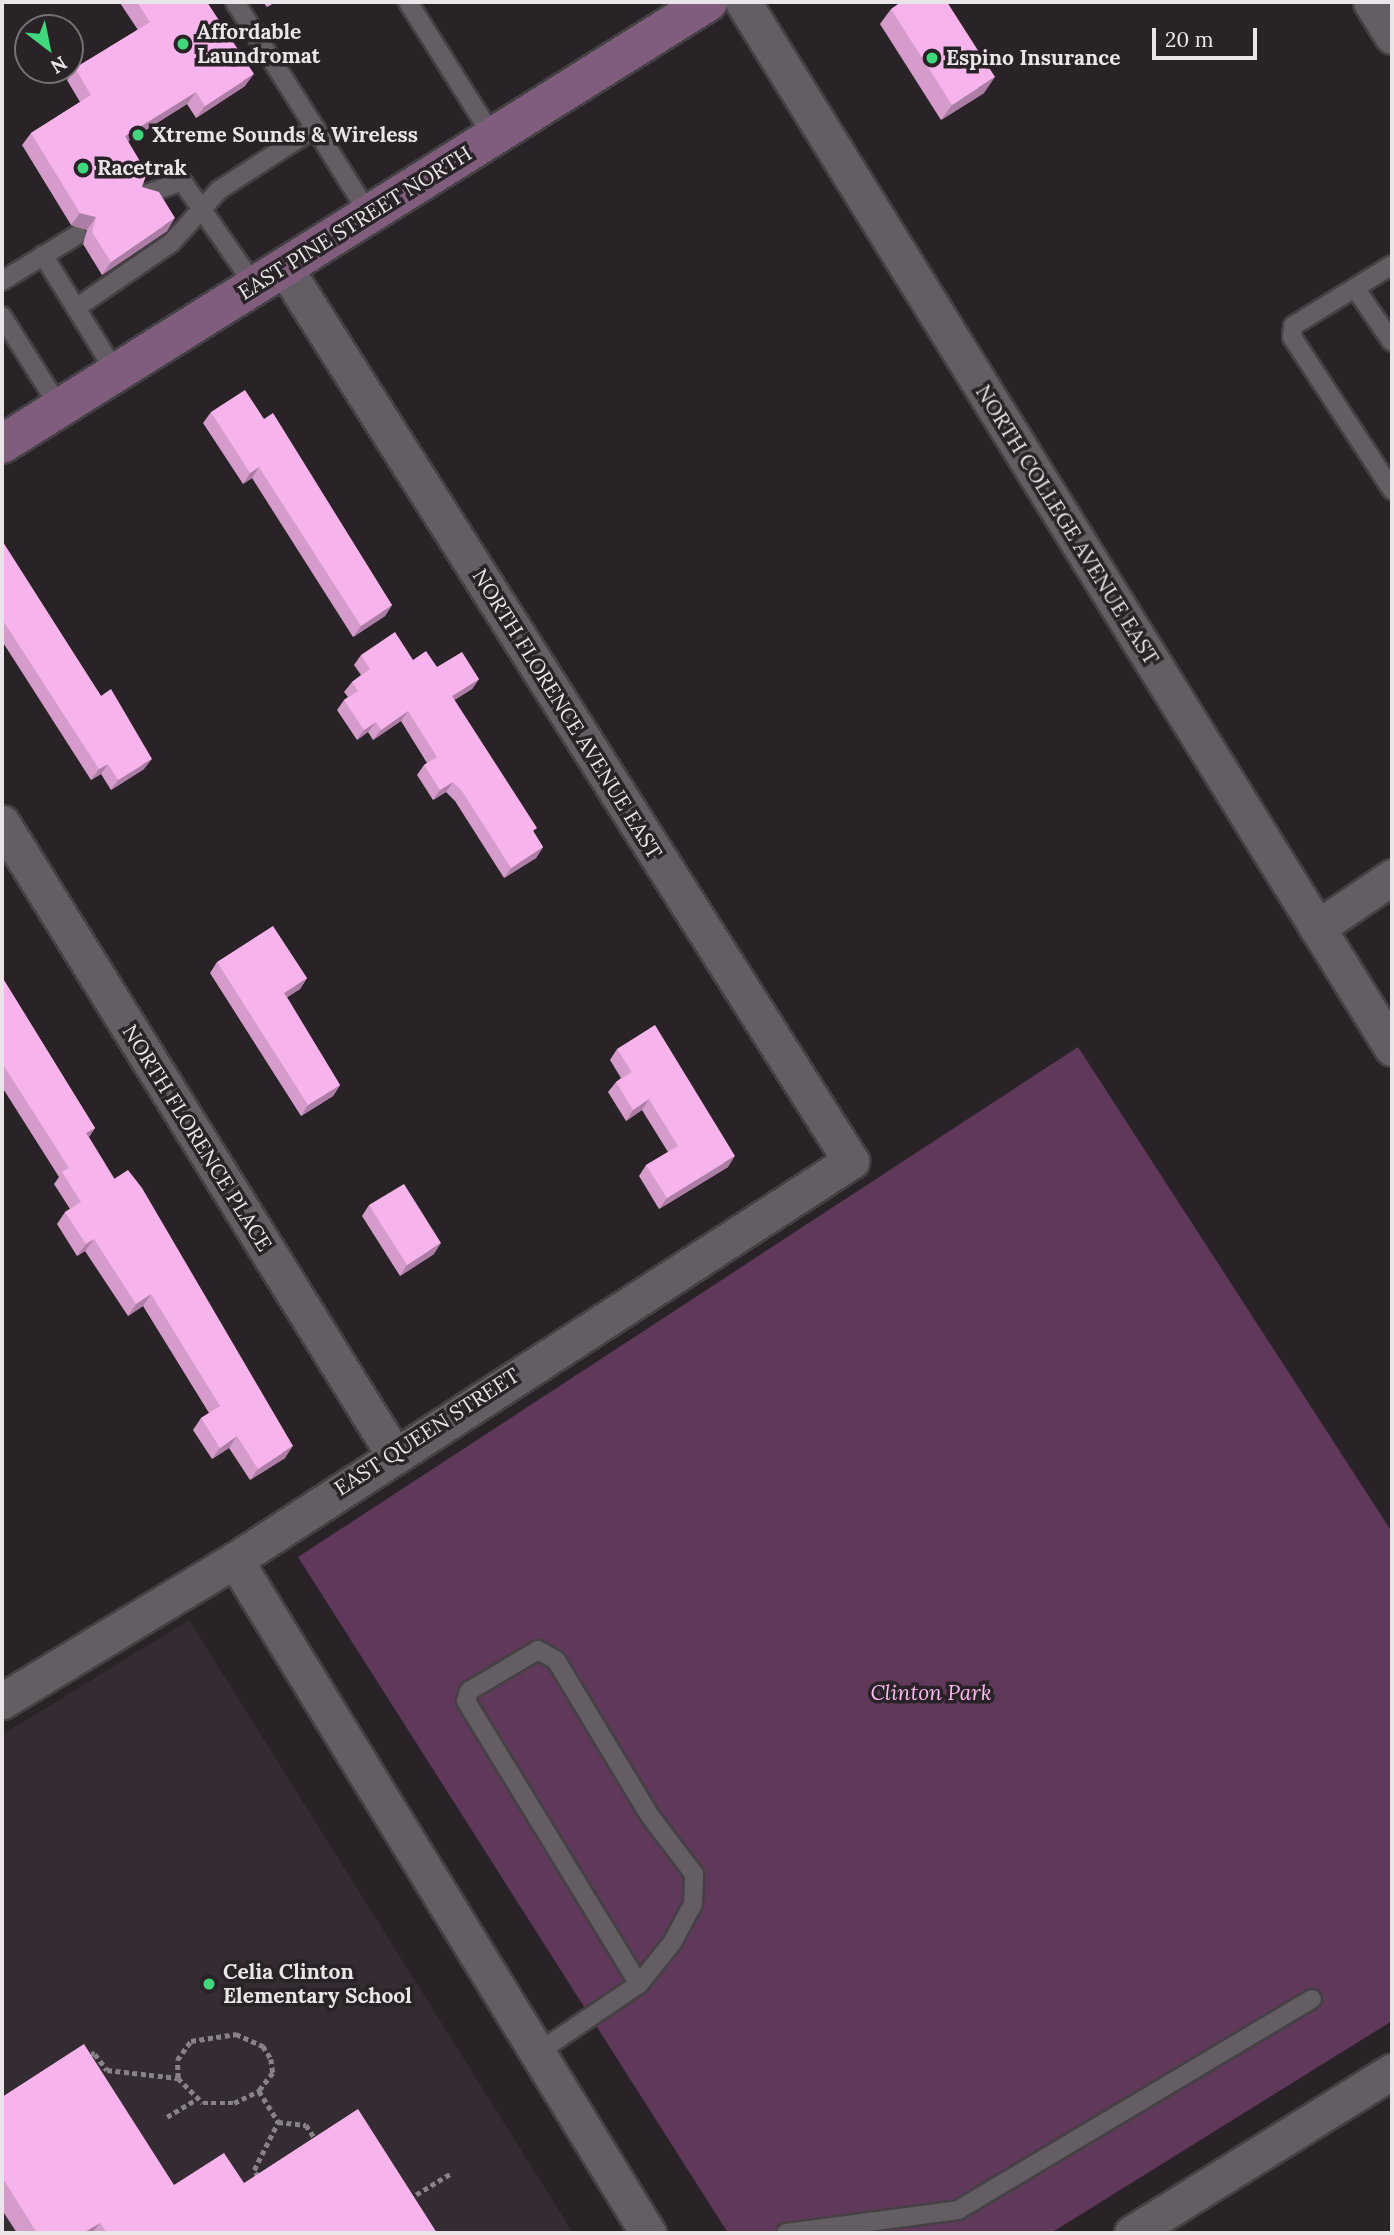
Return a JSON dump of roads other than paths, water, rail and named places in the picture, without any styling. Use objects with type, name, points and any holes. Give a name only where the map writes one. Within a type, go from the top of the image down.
[{"type":"main road","name":"EAST PINE STREET NORTH","points":[[2,444],[708,2]]},
{"type":"street","name":"NORTH COLLEGE AVENUE EAST","points":[[743,2],[1392,1048]]},
{"type":"street","points":[[1371,2],[1392,36]]},
{"type":"street","name":"NORTH FLORENCE AVENUE EAST","points":[[269,277],[850,1161]]},
{"type":"street","name":"NORTH FLORENCE PLACE","points":[[2,823],[393,1453]]},
{"type":"street","points":[[1317,929],[1392,877]]},
{"type":"street","name":"EAST QUEEN STREET","points":[[2,1701],[235,1560],[393,1453],[850,1161]]},
{"type":"street","points":[[235,1560],[648,2233]]},
{"type":"street","points":[[1132,2233],[1392,2071]]},
{"type":"lane","points":[[235,2],[369,214]]},
{"type":"lane","points":[[408,2],[493,137]]},
{"type":"lane","points":[[76,308],[171,243],[204,205],[315,128]]},
{"type":"lane","points":[[144,195],[182,181],[269,277]]},
{"type":"lane","points":[[2,281],[77,235]]},
{"type":"lane","points":[[43,256],[116,373]]},
{"type":"lane","points":[[1392,265],[1293,326],[1292,337],[1392,490]]},
{"type":"lane","points":[[1355,288],[1392,342]]},
{"type":"lane","points":[[2,316],[60,408]]},
{"type":"lane","points":[[537,2053],[639,1984],[672,1943],[693,1904],[694,1874],[650,1816],[555,1660],[538,1650],[469,1691],[470,1712],[639,1984]]},
{"type":"lane","points":[[786,2233],[958,2210],[1312,1999]]},
{"type":"place","name":"Affordable Laundromat","points":[[183,44]]},
{"type":"place","name":"Espino Insurance","points":[[932,58]]},
{"type":"place","name":"Xtreme Sounds & Wireless","points":[[138,135]]},
{"type":"place","name":"Racetrak","points":[[83,168]]},
{"type":"place","name":"Celia Clinton Elementary School","points":[[209,1984]]},
{"type":"park label","name":"Clinton Park","points":[[931,1693]]}]
